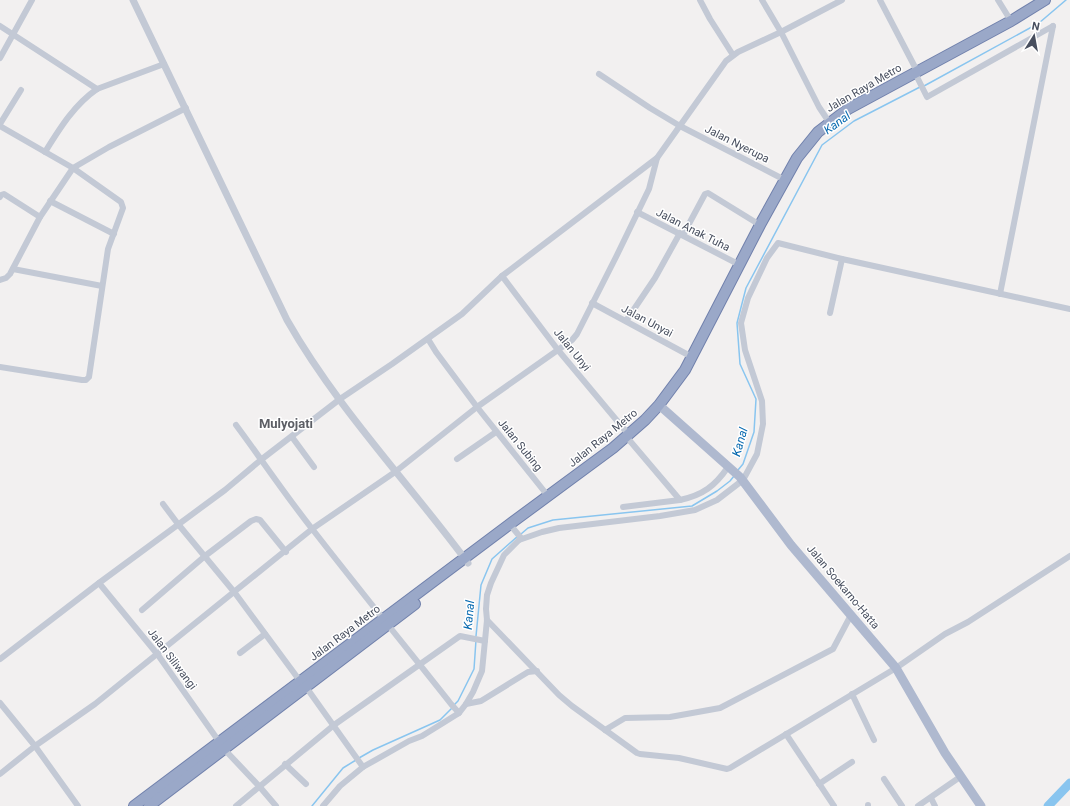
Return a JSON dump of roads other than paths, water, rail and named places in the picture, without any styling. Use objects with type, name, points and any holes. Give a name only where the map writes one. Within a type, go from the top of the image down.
[{"type":"highway","name":"Jalan Raya Metro","points":[[661,407],[692,357],[784,180],[807,144],[829,122],[854,106],[917,74],[1045,0]]},
{"type":"highway","points":[[149,806],[222,746],[303,684],[466,561],[581,479],[630,438],[677,390],[697,359],[746,268],[766,224],[802,159],[822,135],[850,112],[917,74],[1031,16],[1053,0]]},
{"type":"highway","name":"Jalan Raya Metro","points":[[466,561],[548,496],[630,438]]},
{"type":"highway","points":[[134,806],[222,746]]},
{"type":"main road","name":"Jalan Soekarno-Hatta","points":[[661,407],[741,479],[791,545],[896,668],[960,777],[981,806]]},
{"type":"street","points":[[0,58],[32,0]]},
{"type":"street","points":[[133,0],[287,320],[305,352],[395,472],[466,561]]},
{"type":"street","points":[[700,0],[710,20],[733,55]]},
{"type":"street","points":[[762,0],[781,32],[829,122]]},
{"type":"street","points":[[0,659],[99,583],[225,490],[262,459],[340,399],[462,314],[502,276],[657,158],[726,61],[733,55],[842,0]]},
{"type":"street","points":[[880,0],[927,97],[1053,26],[1000,294]]},
{"type":"street","points":[[998,0],[1011,21]]},
{"type":"street","points":[[0,26],[97,89]]},
{"type":"street","points":[[45,152],[74,108],[86,97],[97,89],[164,64]]},
{"type":"street","name":"Jalan Nyerupa","points":[[599,74],[680,126],[784,180]]},
{"type":"street","points":[[0,367],[82,380],[87,379],[89,376],[108,249],[123,211],[121,202],[73,168],[0,125],[21,90]]},
{"type":"street","points":[[0,280],[6,278],[13,269],[40,217],[73,168],[109,147],[186,108]]},
{"type":"street","points":[[0,774],[35,746],[95,704],[158,655],[312,530],[395,472],[477,407],[575,337],[649,189],[657,158]]},
{"type":"street","points":[[626,322],[655,278],[705,194],[708,192],[760,225]]},
{"type":"street","points":[[0,197],[4,194],[40,217]]},
{"type":"street","points":[[50,201],[114,234]]},
{"type":"street","name":"Jalan Anak Tuha","points":[[637,212],[740,265]]},
{"type":"street","points":[[323,806],[340,786],[362,766],[409,741],[422,736],[466,704],[480,676],[483,662],[483,641],[487,620],[487,595],[495,572],[504,555],[520,538],[559,528],[695,510],[717,500],[741,479],[757,454],[762,424],[762,402],[745,350],[741,323],[748,298],[767,258],[778,243],[1070,309]]},
{"type":"street","points":[[830,313],[842,258]]},
{"type":"street","points":[[13,269],[102,286]]},
{"type":"street","name":"Jalan Unyi","points":[[502,276],[558,350],[680,500]]},
{"type":"street","name":"Jalan Unyai","points":[[592,303],[692,357]]},
{"type":"street","name":"Jalan Subing","points":[[428,339],[436,352],[496,432],[548,496]]},
{"type":"street","points":[[236,425],[312,530],[457,711]]},
{"type":"street","points":[[457,459],[496,432]]},
{"type":"street","points":[[292,437],[314,467]]},
{"type":"street","points":[[623,507],[680,500],[697,496],[710,488],[730,468]]},
{"type":"street","points":[[163,504],[235,592],[334,724],[362,766]]},
{"type":"street","points":[[142,610],[205,556],[251,521],[256,519],[260,520],[286,552]]},
{"type":"street","points":[[513,528],[520,538]]},
{"type":"street","points":[[487,620],[559,694],[605,730],[640,754],[678,758],[724,769],[730,768],[896,668],[945,634],[968,622],[1070,556]]},
{"type":"street","name":"Jalan Siliwangi","points":[[99,583],[158,655],[222,746],[276,806]]},
{"type":"street","points":[[605,730],[625,718],[670,716],[720,708],[833,649],[851,615]]},
{"type":"street","points":[[240,653],[265,634]]},
{"type":"street","points":[[236,806],[334,724],[418,664],[460,636],[483,641]]},
{"type":"street","points":[[466,704],[480,701],[528,672],[537,671]]},
{"type":"street","points":[[852,694],[874,740]]},
{"type":"street","points":[[0,703],[35,746],[78,806]]},
{"type":"street","points":[[786,734],[834,806]]},
{"type":"street","points":[[819,784],[852,762]]},
{"type":"street","points":[[285,764],[306,784]]},
{"type":"street","points":[[918,806],[960,777]]},
{"type":"street","points":[[884,778],[902,806]]},
{"type":"street","points":[[931,798],[935,806]]},
{"type":"waterway","name":"Kanal","points":[[924,86],[1039,23],[1066,0]]},
{"type":"waterway","name":"Kanal","points":[[738,470],[743,464],[754,432],[756,399],[740,364],[737,323],[746,288],[822,145],[854,121],[920,87]]},
{"type":"waterway","name":"Kanal","points":[[521,534],[528,528],[553,520],[692,506],[717,491],[734,476]]},
{"type":"waterway","name":"Kanal","points":[[476,636],[481,585],[492,559],[518,536]]},
{"type":"waterway","name":"Kanal","points":[[454,705],[458,701],[474,669],[476,640]]},
{"type":"waterway","name":"Kanal","points":[[359,758],[373,750],[440,720],[452,708]]},
{"type":"waterway","name":"Kanal","points":[[312,806],[343,768],[356,760]]},
{"type":"waterway","points":[[1048,806],[1070,783]]},
{"type":"district","name":"Mulyojati","points":[[286,423]]}]
